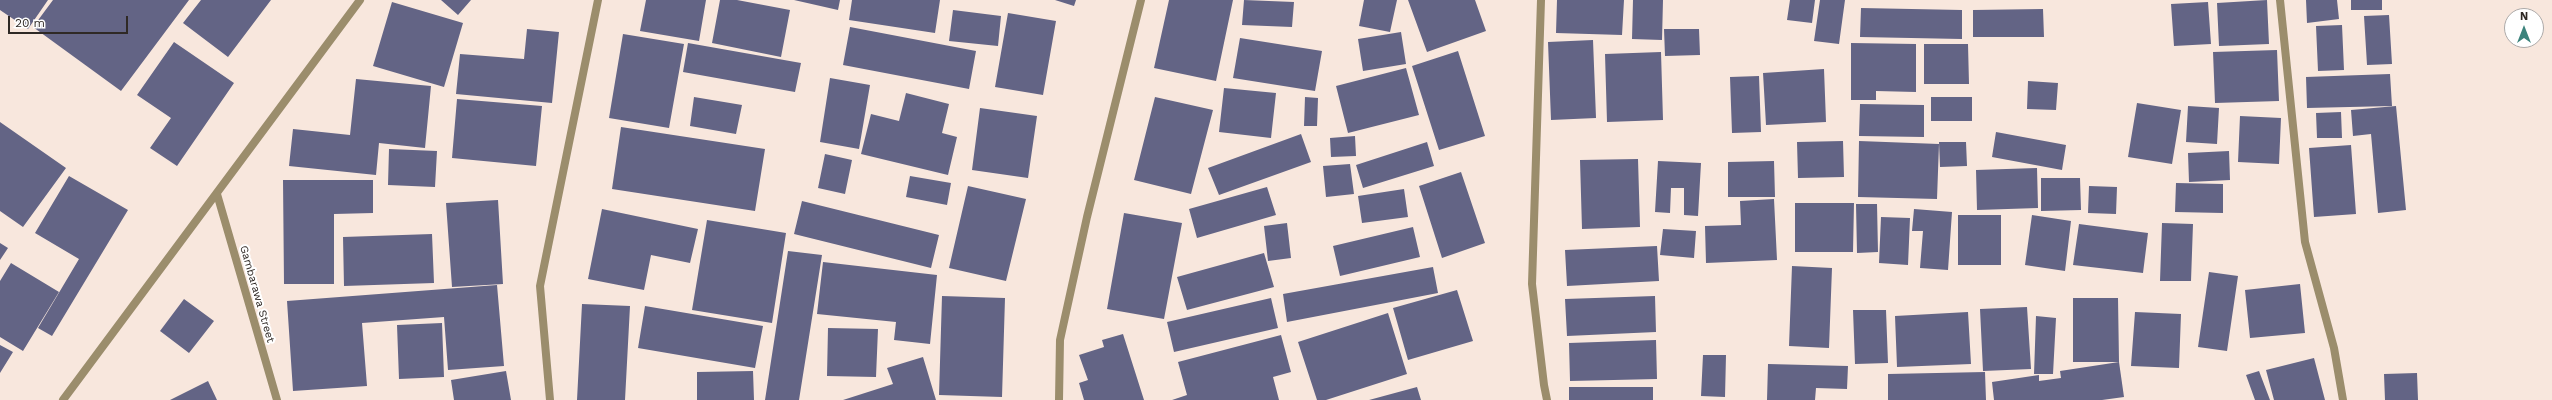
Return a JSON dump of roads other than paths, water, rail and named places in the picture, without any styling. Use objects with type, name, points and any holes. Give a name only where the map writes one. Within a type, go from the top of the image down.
[{"type":"street","points":[[63,400],[360,0]]},
{"type":"street","points":[[550,400],[540,286],[598,0]]},
{"type":"street","points":[[1059,400],[1060,340],[1087,217],[1141,0]]},
{"type":"street","points":[[1541,0],[1532,284],[1544,386],[1548,400]]},
{"type":"street","points":[[2280,0],[2306,242],[2334,348],[2343,400]]},
{"type":"street","name":"Gambarawa Street","points":[[217,194],[277,400]]}]
